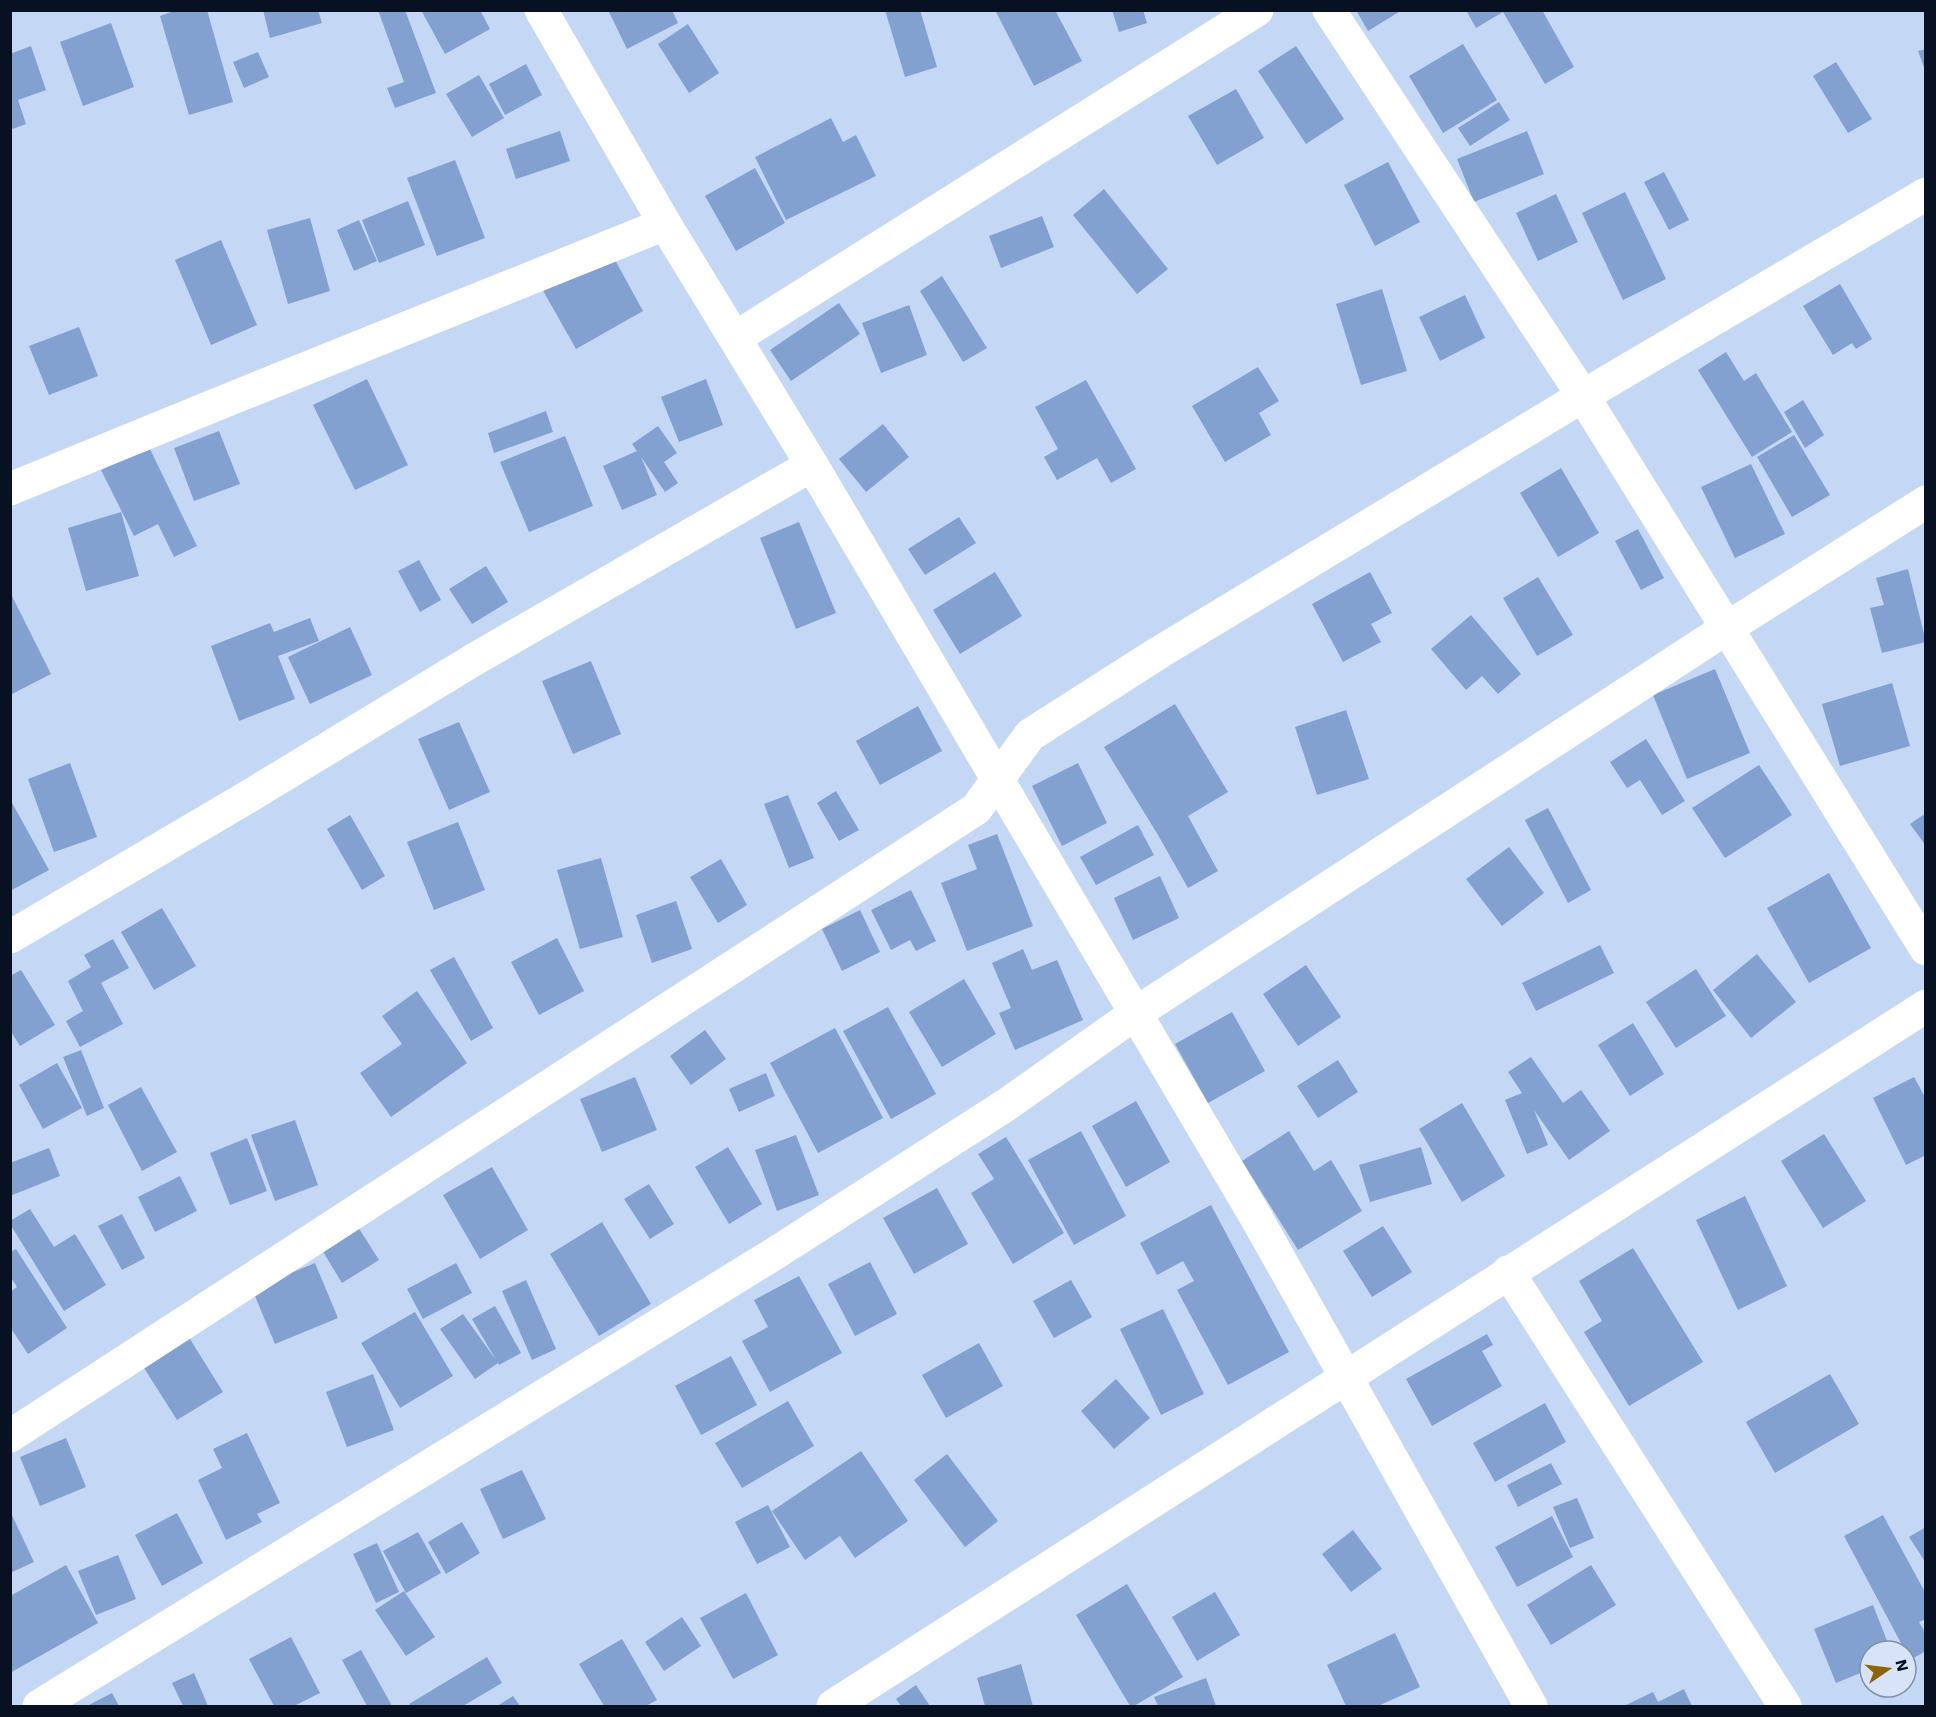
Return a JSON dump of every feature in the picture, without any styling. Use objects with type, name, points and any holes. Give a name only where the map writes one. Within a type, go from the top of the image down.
[{"type":"street","points":[[541,10],[665,224],[812,465],[1257,1219],[1531,1707]]},
{"type":"street","points":[[735,338],[1257,10]]},
{"type":"street","points":[[1329,10],[1583,396],[1926,949]]},
{"type":"street","points":[[10,1436],[976,809],[1030,735],[1160,652],[1583,396],[1926,194]]},
{"type":"street","points":[[10,489],[665,224]]},
{"type":"street","points":[[10,937],[216,816],[475,659],[812,465]]},
{"type":"street","points":[[39,1707],[774,1254],[1006,1106],[1136,1013],[1727,628],[1926,502]]},
{"type":"street","points":[[833,1707],[1926,1006]]},
{"type":"street","points":[[1508,1272],[1785,1707]]},
{"type":"building","points":[[177,10],[207,10],[233,102],[189,115],[160,16]]},
{"type":"building","points":[[263,10],[318,10],[322,23],[270,38]]},
{"type":"building","points":[[378,10],[405,10],[436,93],[395,108],[387,88],[404,82]]},
{"type":"building","points":[[421,10],[480,10],[490,29],[445,54]]},
{"type":"building","points":[[608,10],[672,10],[678,23],[627,49]]},
{"type":"building","points":[[885,10],[920,10],[937,67],[905,77]]},
{"type":"building","points":[[995,10],[1055,10],[1082,61],[1034,86]]},
{"type":"building","points":[[1112,10],[1143,10],[1147,23],[1119,32]]},
{"type":"building","points":[[1356,10],[1402,10],[1368,31]]},
{"type":"building","points":[[1466,10],[1542,10],[1574,67],[1545,84],[1503,12],[1476,28]]},
{"type":"building","points":[[111,23],[134,87],[83,106],[60,42]]},
{"type":"building","points":[[688,24],[719,73],[689,93],[658,44]]},
{"type":"building","points":[[1463,44],[1497,100],[1443,133],[1409,76]]},
{"type":"building","points":[[31,46],[46,90],[18,100],[26,124],[10,130],[10,54]]},
{"type":"building","points":[[1296,46],[1344,119],[1306,144],[1258,71]]},
{"type":"building","points":[[1926,49],[1926,70],[1925,70],[1918,51]]},
{"type":"building","points":[[258,52],[269,77],[244,88],[233,62]]},
{"type":"building","points":[[1836,62],[1872,119],[1848,133],[1813,76]]},
{"type":"building","points":[[526,64],[542,95],[505,115],[489,84]]},
{"type":"building","points":[[479,75],[504,118],[472,137],[446,94]]},
{"type":"building","points":[[1236,89],[1264,138],[1217,165],[1188,116]]},
{"type":"building","points":[[1499,102],[1510,120],[1470,146],[1458,128]]},
{"type":"building","points":[[831,118],[843,142],[856,135],[876,176],[786,220],[755,157]]},
{"type":"building","points":[[560,131],[570,161],[516,179],[506,149]]},
{"type":"building","points":[[1527,131],[1544,174],[1474,202],[1457,159]]},
{"type":"building","points":[[455,160],[485,238],[437,256],[407,178]]},
{"type":"building","points":[[1388,162],[1420,222],[1375,246],[1344,185]]},
{"type":"building","points":[[755,168],[785,223],[736,251],[705,196]]},
{"type":"building","points":[[1664,172],[1689,220],[1669,230],[1644,182]]},
{"type":"building","points":[[1104,189],[1168,269],[1137,294],[1073,215]]},
{"type":"building","points":[[1625,192],[1666,279],[1623,300],[1582,213]]},
{"type":"building","points":[[1556,194],[1578,242],[1538,261],[1516,213]]},
{"type":"building","points":[[408,201],[425,245],[379,263],[362,220]]},
{"type":"building","points":[[1042,216],[1054,247],[1001,268],[989,236]]},
{"type":"building","points":[[310,218],[330,291],[288,304],[267,230]]},
{"type":"building","points":[[359,220],[377,261],[354,271],[337,230]]},
{"type":"building","points":[[221,240],[257,325],[211,345],[175,260]]},
{"type":"building","points":[[609,249],[643,311],[576,349],[541,287]]},
{"type":"building","points":[[942,276],[987,348],[963,362],[920,291]]},
{"type":"building","points":[[1840,284],[1872,339],[1856,349],[1852,343],[1833,355],[1803,306]]},
{"type":"building","points":[[1382,289],[1407,371],[1361,385],[1336,304]]},
{"type":"building","points":[[1465,295],[1485,338],[1440,361],[1419,317]]},
{"type":"building","points":[[839,303],[860,334],[791,381],[770,350]]},
{"type":"building","points":[[909,305],[927,355],[881,373],[862,323]]},
{"type":"building","points":[[79,327],[98,376],[49,395],[29,346]]},
{"type":"building","points":[[1726,352],[1744,381],[1756,373],[1792,432],[1752,457],[1698,370]]},
{"type":"building","points":[[1258,367],[1279,401],[1259,413],[1271,435],[1225,462],[1192,406]]},
{"type":"building","points":[[367,379],[408,465],[355,490],[313,405]]},
{"type":"building","points":[[706,379],[723,425],[679,442],[661,397]]},
{"type":"building","points":[[1086,380],[1136,469],[1111,483],[1097,458],[1057,480],[1044,457],[1058,449],[1035,407]]},
{"type":"building","points":[[1803,400],[1824,435],[1805,448],[1784,412]]},
{"type":"building","points":[[546,411],[553,432],[494,453],[488,433]]},
{"type":"building","points":[[883,424],[909,457],[866,492],[839,459]]},
{"type":"building","points":[[658,426],[677,453],[664,462],[678,483],[665,492],[641,457],[657,495],[622,510],[603,466],[637,451],[632,444]]},
{"type":"building","points":[[219,431],[240,484],[194,501],[174,448]]},
{"type":"building","points":[[1794,435],[1830,495],[1792,517],[1757,457]]},
{"type":"building","points":[[565,436],[593,506],[529,532],[500,462]]},
{"type":"building","points":[[149,447],[197,546],[174,557],[158,524],[134,536],[101,470]]},
{"type":"building","points":[[1751,464],[1785,534],[1735,558],[1701,487]]},
{"type":"building","points":[[1561,468],[1599,533],[1558,557],[1520,493]]},
{"type":"building","points":[[121,512],[139,576],[86,591],[68,528]]},
{"type":"building","points":[[959,517],[976,543],[925,575],[908,549]]},
{"type":"building","points":[[799,522],[836,613],[796,629],[760,538]]},
{"type":"building","points":[[1638,529],[1664,578],[1641,590],[1615,541]]},
{"type":"building","points":[[419,560],[441,600],[420,612],[398,571]]},
{"type":"building","points":[[486,566],[508,602],[472,624],[449,589]]},
{"type":"building","points":[[1908,569],[1926,642],[1882,653],[1870,608],[1884,605],[1876,578]]},
{"type":"building","points":[[995,572],[1022,616],[960,654],[933,610]]},
{"type":"building","points":[[1370,572],[1392,613],[1371,624],[1381,642],[1343,662],[1312,604]]},
{"type":"building","points":[[1538,577],[1573,635],[1537,656],[1503,598]]},
{"type":"building","points":[[10,592],[51,674],[10,695]]},
{"type":"building","points":[[1471,615],[1521,674],[1498,694],[1482,676],[1466,690],[1431,649]]},
{"type":"building","points":[[310,618],[319,641],[278,656],[295,699],[239,721],[211,646],[270,623],[274,632]]},
{"type":"building","points":[[350,627],[372,675],[310,704],[288,657]]},
{"type":"building","points":[[591,661],[621,734],[573,754],[542,681]]},
{"type":"building","points":[[1715,669],[1750,753],[1687,779],[1653,695]]},
{"type":"building","points":[[1892,683],[1910,746],[1840,766],[1822,704]]},
{"type":"building","points":[[1175,704],[1228,792],[1188,816],[1218,871],[1188,888],[1104,747]]},
{"type":"building","points":[[918,706],[942,751],[880,785],[856,741]]},
{"type":"building","points":[[1346,710],[1369,779],[1317,795],[1295,727]]},
{"type":"building","points":[[459,722],[490,792],[449,810],[418,739]]},
{"type":"building","points":[[1646,739],[1685,801],[1662,815],[1640,780],[1627,788],[1610,762]]},
{"type":"building","points":[[70,763],[97,837],[54,852],[28,779]]},
{"type":"building","points":[[1078,763],[1107,823],[1062,846],[1032,786]]},
{"type":"building","points":[[1759,765],[1792,815],[1725,858],[1692,808]]},
{"type":"building","points":[[836,791],[859,830],[839,841],[817,803]]},
{"type":"building","points":[[788,795],[814,858],[789,868],[764,804]]},
{"type":"building","points":[[10,799],[49,870],[10,891]]},
{"type":"building","points":[[1548,808],[1591,890],[1568,903],[1525,820]]},
{"type":"building","points":[[1926,813],[1926,846],[1910,824]]},
{"type":"building","points":[[350,815],[385,876],[362,890],[327,829]]},
{"type":"building","points":[[458,822],[485,890],[434,910],[407,842]]},
{"type":"building","points":[[1138,825],[1154,855],[1096,885],[1080,857]]},
{"type":"building","points":[[997,834],[1033,926],[967,951],[941,883],[977,869],[968,845]]},
{"type":"building","points":[[1509,847],[1544,893],[1502,926],[1466,879]]},
{"type":"building","points":[[601,858],[623,937],[580,949],[557,870]]},
{"type":"building","points":[[721,859],[747,905],[718,923],[690,877]]},
{"type":"building","points":[[1829,873],[1871,948],[1809,983],[1767,908]]},
{"type":"building","points":[[1160,876],[1179,918],[1133,940],[1114,898]]},
{"type":"building","points":[[911,890],[936,941],[916,951],[910,940],[891,950],[871,910]]},
{"type":"building","points":[[676,901],[692,949],[652,963],[636,915]]},
{"type":"building","points":[[162,908],[196,966],[154,990],[121,932]]},
{"type":"building","points":[[860,910],[880,952],[842,971],[822,929]]},
{"type":"building","points":[[557,938],[584,991],[539,1015],[511,962]]},
{"type":"building","points":[[113,939],[129,968],[101,983],[123,1024],[80,1047],[66,1021],[83,1011],[68,981],[91,967],[84,955]]},
{"type":"building","points":[[1600,945],[1614,973],[1536,1011],[1522,983]]},
{"type":"building","points":[[1023,949],[1032,970],[1057,960],[1083,1020],[1015,1050],[999,1013],[1011,1008],[992,963]]},
{"type":"building","points":[[1757,954],[1796,1002],[1751,1038],[1713,990]]},
{"type":"building","points":[[454,957],[493,1028],[471,1041],[430,970]]},
{"type":"building","points":[[1306,965],[1341,1017],[1298,1046],[1263,994]]},
{"type":"building","points":[[1696,969],[1726,1016],[1676,1048],[1646,1002]]},
{"type":"building","points":[[21,970],[55,1025],[20,1046],[10,1030],[10,976]]},
{"type":"building","points":[[964,979],[996,1034],[942,1067],[909,1012]]},
{"type":"building","points":[[417,991],[467,1063],[391,1117],[360,1073],[402,1044],[382,1016]]},
{"type":"building","points":[[888,1007],[936,1094],[891,1119],[843,1031]]},
{"type":"building","points":[[1232,1012],[1265,1071],[1208,1103],[1175,1044]]},
{"type":"building","points":[[1633,1023],[1664,1074],[1630,1096],[1598,1045]]},
{"type":"building","points":[[835,1028],[883,1118],[818,1153],[770,1063]]},
{"type":"building","points":[[705,1030],[726,1059],[691,1085],[670,1056]]},
{"type":"building","points":[[81,1050],[104,1108],[87,1116],[63,1057]]},
{"type":"building","points":[[1531,1057],[1563,1103],[1581,1090],[1610,1131],[1569,1160],[1534,1110],[1548,1145],[1527,1154],[1505,1100],[1522,1093],[1508,1072]]},
{"type":"building","points":[[1338,1060],[1358,1092],[1318,1118],[1297,1086]]},
{"type":"building","points":[[57,1063],[82,1108],[43,1129],[19,1085]]},
{"type":"building","points":[[766,1073],[775,1096],[739,1112],[729,1089]]},
{"type":"building","points":[[635,1077],[657,1130],[602,1152],[580,1099]]},
{"type":"building","points":[[1914,1077],[1926,1099],[1926,1155],[1906,1165],[1873,1098]]},
{"type":"building","points":[[141,1087],[177,1152],[142,1171],[108,1105]]},
{"type":"building","points":[[1136,1101],[1170,1162],[1126,1187],[1092,1126]]},
{"type":"building","points":[[1462,1103],[1505,1176],[1462,1202],[1419,1129]]},
{"type":"building","points":[[295,1120],[318,1185],[275,1201],[251,1135]]},
{"type":"building","points":[[1081,1131],[1126,1216],[1074,1245],[1028,1160]]},
{"type":"building","points":[[1289,1131],[1314,1171],[1331,1160],[1362,1211],[1298,1250],[1242,1161]]},
{"type":"building","points":[[1824,1134],[1866,1201],[1823,1228],[1781,1161]]},
{"type":"building","points":[[796,1135],[819,1195],[777,1211],[755,1150]]},
{"type":"building","points":[[1006,1137],[1064,1233],[1013,1264],[971,1193],[994,1179],[978,1154]]},
{"type":"building","points":[[247,1138],[267,1191],[230,1205],[210,1153]]},
{"type":"building","points":[[728,1147],[762,1204],[729,1224],[695,1167]]},
{"type":"building","points":[[1421,1147],[1432,1184],[1370,1202],[1359,1165]]},
{"type":"building","points":[[49,1148],[60,1176],[10,1196],[10,1163]]},
{"type":"building","points":[[492,1167],[528,1230],[480,1259],[443,1195]]},
{"type":"building","points":[[180,1176],[197,1211],[155,1232],[138,1197]]},
{"type":"building","points":[[649,1184],[674,1224],[650,1239],[624,1199]]},
{"type":"building","points":[[937,1188],[968,1244],[914,1274],[883,1218]]},
{"type":"building","points":[[1745,1196],[1787,1286],[1738,1310],[1696,1220]]},
{"type":"building","points":[[1211,1205],[1289,1352],[1228,1385],[1177,1290],[1194,1281],[1183,1261],[1157,1275],[1140,1243]]},
{"type":"building","points":[[30,1209],[54,1247],[75,1234],[106,1285],[64,1311],[10,1224],[10,1221]]},
{"type":"building","points":[[122,1214],[145,1258],[122,1270],[98,1226]]},
{"type":"building","points":[[602,1222],[651,1304],[599,1336],[550,1254]]},
{"type":"building","points":[[1383,1226],[1412,1272],[1372,1297],[1343,1251]]},
{"type":"building","points":[[358,1227],[379,1260],[342,1283],[322,1250]]},
{"type":"building","points":[[1633,1248],[1703,1362],[1629,1406],[1584,1332],[1602,1321],[1579,1281]]},
{"type":"building","points":[[16,1249],[67,1328],[28,1354],[10,1327],[10,1292],[17,1287],[10,1276],[10,1252]]},
{"type":"building","points":[[870,1262],[897,1314],[855,1336],[828,1284]]},
{"type":"building","points":[[315,1263],[338,1318],[275,1344],[252,1289]]},
{"type":"building","points":[[456,1263],[472,1293],[423,1319],[407,1289]]},
{"type":"building","points":[[799,1276],[842,1353],[770,1392],[742,1341],[768,1327],[754,1300]]},
{"type":"building","points":[[526,1280],[556,1349],[532,1360],[502,1291]]},
{"type":"building","points":[[1071,1280],[1092,1317],[1054,1338],[1033,1301]]},
{"type":"building","points":[[495,1306],[521,1353],[499,1365],[498,1363],[475,1379],[440,1329],[463,1314],[496,1360],[472,1319]]},
{"type":"building","points":[[1163,1309],[1204,1394],[1161,1415],[1120,1329]]},
{"type":"building","points":[[415,1312],[453,1376],[400,1408],[361,1343]]},
{"type":"building","points":[[185,1331],[223,1392],[177,1420],[139,1360]]},
{"type":"building","points":[[1487,1334],[1493,1345],[1482,1351],[1502,1386],[1432,1426],[1406,1379]]},
{"type":"building","points":[[979,1343],[1003,1386],[946,1418],[922,1375]]},
{"type":"building","points":[[731,1356],[757,1405],[701,1435],[675,1386]]},
{"type":"building","points":[[373,1374],[394,1430],[347,1447],[326,1392]]},
{"type":"building","points":[[1830,1374],[1859,1424],[1775,1473],[1746,1422]]},
{"type":"building","points":[[1116,1379],[1150,1418],[1114,1449],[1081,1411]]},
{"type":"building","points":[[788,1401],[814,1446],[742,1488],[715,1443]]},
{"type":"building","points":[[1545,1403],[1566,1442],[1495,1482],[1473,1443]]},
{"type":"building","points":[[247,1433],[280,1503],[257,1514],[262,1522],[226,1540],[198,1480],[222,1468],[213,1449]]},
{"type":"building","points":[[66,1438],[86,1487],[40,1506],[20,1457]]},
{"type":"building","points":[[861,1451],[908,1521],[855,1558],[840,1536],[805,1560],[772,1511]]},
{"type":"building","points":[[947,1454],[998,1521],[965,1547],[914,1480]]},
{"type":"building","points":[[1551,1463],[1562,1484],[1518,1507],[1507,1485]]},
{"type":"building","points":[[522,1470],[546,1519],[503,1539],[480,1489]]},
{"type":"building","points":[[1577,1498],[1594,1538],[1570,1548],[1553,1507]]},
{"type":"building","points":[[768,1505],[790,1547],[757,1564],[735,1522]]},
{"type":"building","points":[[10,1511],[34,1562],[10,1573]]},
{"type":"building","points":[[177,1513],[203,1563],[162,1586],[135,1535]]},
{"type":"building","points":[[1883,1515],[1926,1594],[1926,1619],[1919,1622],[1926,1634],[1926,1651],[1918,1656],[1918,1639],[1899,1639],[1844,1536]]},
{"type":"building","points":[[1552,1516],[1573,1557],[1517,1587],[1495,1547]]},
{"type":"building","points":[[462,1522],[480,1553],[446,1574],[428,1542]]},
{"type":"building","points":[[1926,1527],[1926,1563],[1909,1537]]},
{"type":"building","points":[[1353,1530],[1382,1569],[1351,1592],[1322,1554]]},
{"type":"building","points":[[418,1532],[441,1573],[406,1593],[383,1551]]},
{"type":"building","points":[[377,1543],[399,1592],[376,1603],[353,1554]]},
{"type":"building","points":[[118,1555],[136,1599],[96,1615],[78,1571]]},
{"type":"building","points":[[66,1565],[98,1623],[10,1673],[10,1596]]},
{"type":"building","points":[[1591,1565],[1616,1605],[1551,1645],[1527,1605]]},
{"type":"building","points":[[1127,1584],[1183,1677],[1134,1706],[1130,1706],[1076,1615]]},
{"type":"building","points":[[404,1591],[435,1637],[406,1656],[375,1610]]},
{"type":"building","points":[[1215,1592],[1240,1635],[1197,1661],[1172,1617]]},
{"type":"building","points":[[746,1593],[778,1655],[733,1679],[700,1618]]},
{"type":"building","points":[[1873,1605],[1886,1639],[1858,1639],[1858,1674],[1836,1683],[1814,1629]]},
{"type":"building","points":[[682,1617],[701,1646],[664,1671],[645,1642]]},
{"type":"building","points":[[1395,1633],[1420,1687],[1378,1706],[1346,1706],[1327,1665]]},
{"type":"building","points":[[291,1637],[320,1693],[294,1706],[274,1706],[249,1659]]},
{"type":"building","points":[[622,1639],[657,1700],[646,1706],[604,1706],[579,1664]]},
{"type":"building","points":[[361,1650],[392,1706],[367,1706],[342,1660]]},
{"type":"building","points":[[487,1657],[502,1683],[463,1706],[411,1706],[409,1704]]},
{"type":"building","points":[[1021,1664],[1033,1706],[985,1706],[977,1678]]},
{"type":"building","points":[[194,1673],[208,1706],[183,1706],[172,1683]]},
{"type":"building","points":[[1206,1678],[1216,1706],[1158,1706],[1154,1697]]},
{"type":"building","points":[[916,1685],[930,1706],[901,1706],[896,1699]]},
{"type":"building","points":[[1684,1689],[1692,1706],[1624,1706],[1653,1692],[1658,1702]]},
{"type":"building","points":[[112,1693],[119,1706],[87,1706]]},
{"type":"building","points":[[513,1696],[520,1706],[497,1706]]}]
